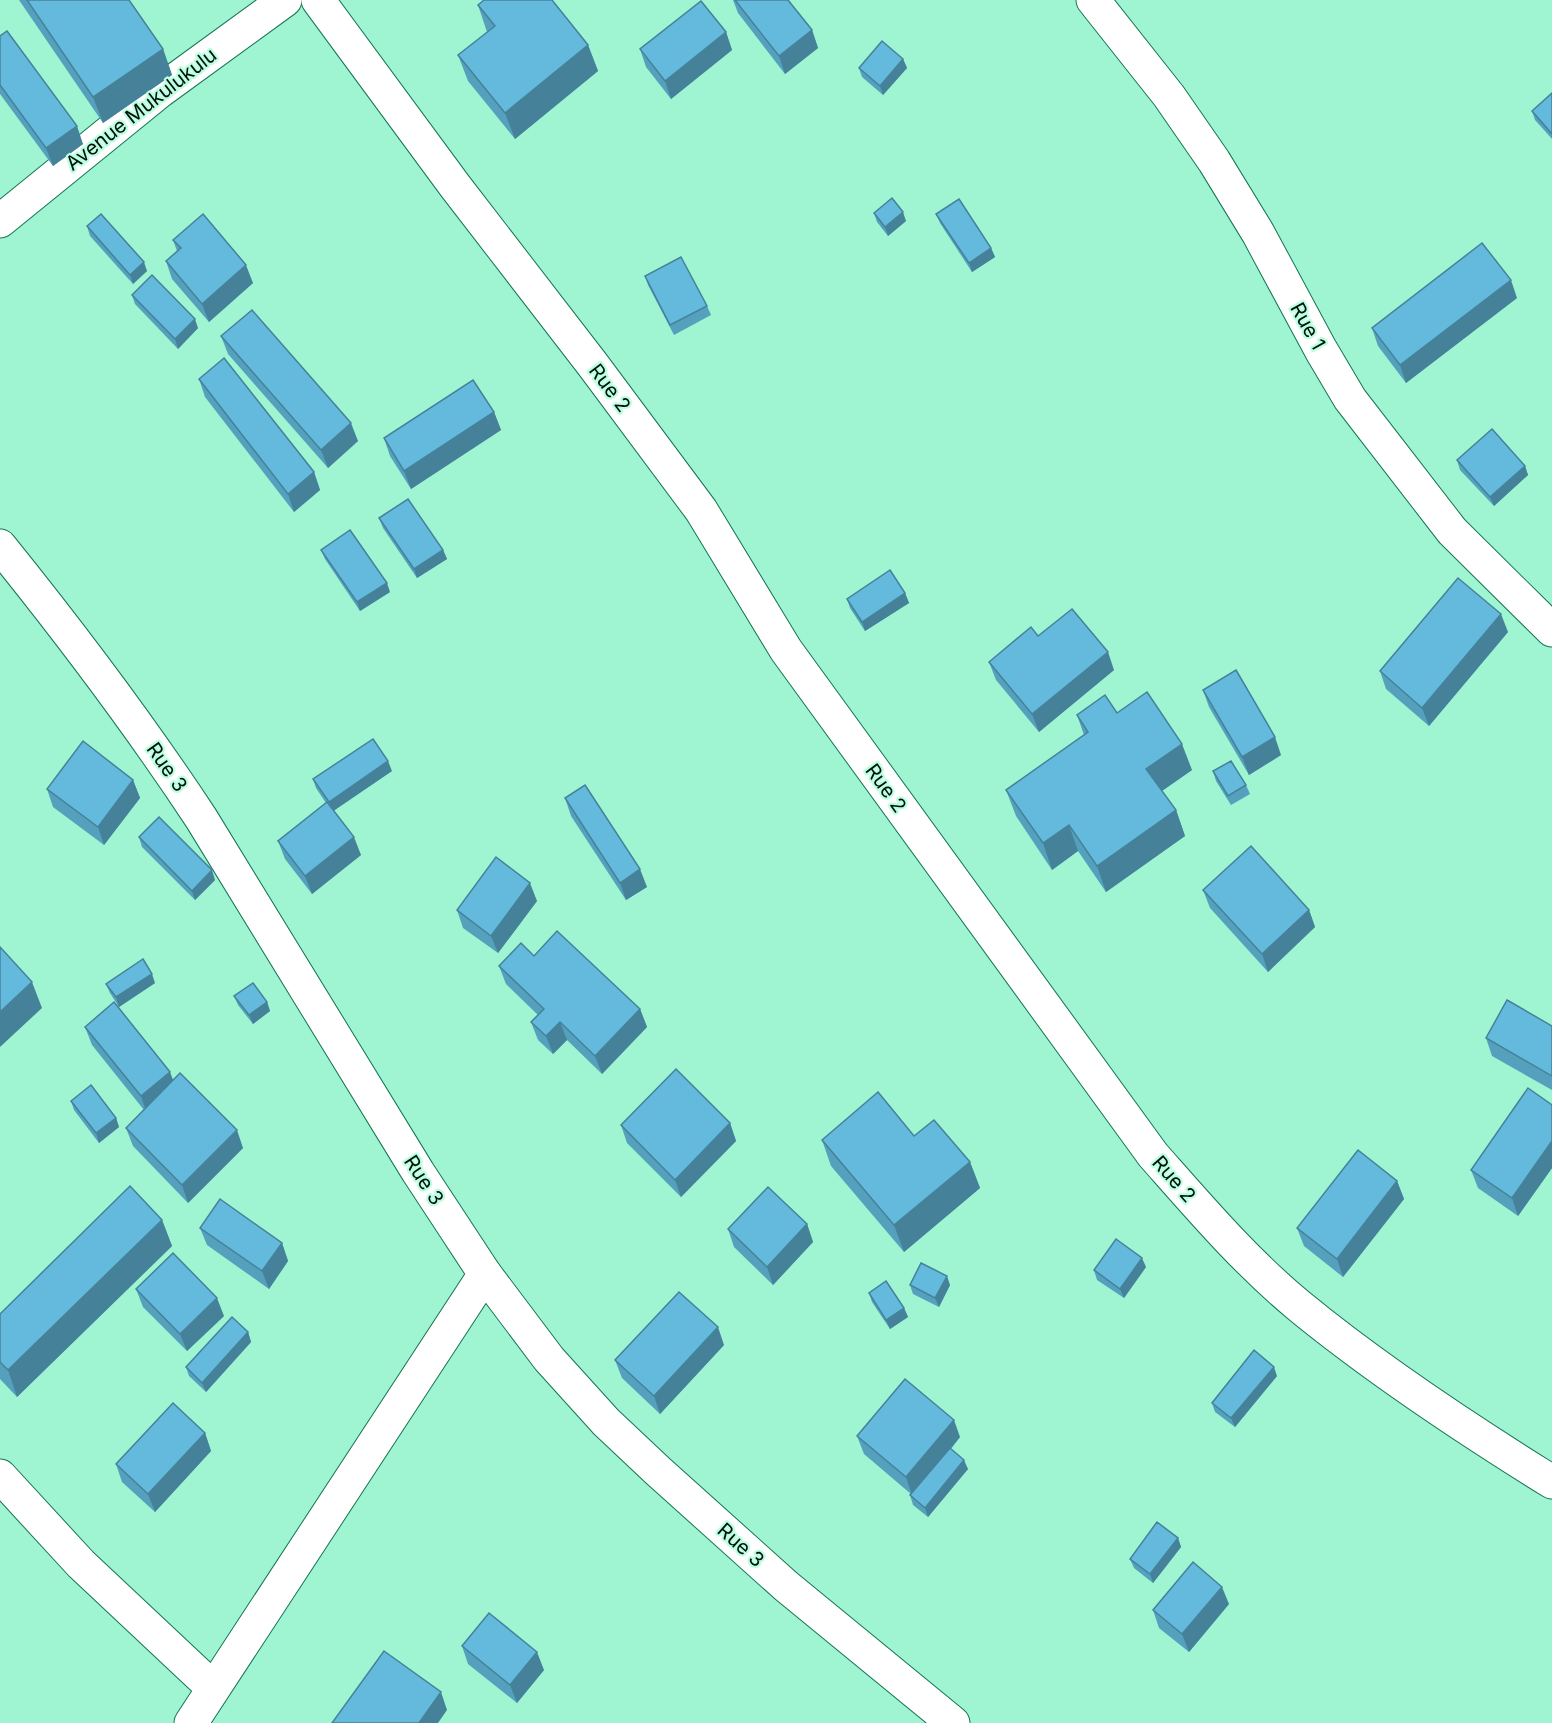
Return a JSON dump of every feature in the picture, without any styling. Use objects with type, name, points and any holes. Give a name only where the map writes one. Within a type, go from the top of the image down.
[{"type":"street","name":"Avenue Mukulukulu","points":[[0,221],[160,91],[285,0]]},
{"type":"street","name":"Rue 2","points":[[318,0],[455,186],[694,501],[786,650],[1153,1155],[1221,1233],[1298,1304],[1381,1367],[1498,1448],[1552,1482]]},
{"type":"street","name":"Rue 1","points":[[1093,0],[1169,96],[1214,161],[1258,233],[1350,399],[1452,531],[1552,630]]},
{"type":"street","name":"Rue 3","points":[[0,546],[171,771],[412,1162],[485,1274],[549,1359],[606,1422],[658,1472],[786,1586],[953,1723]]},
{"type":"street","points":[[191,1723],[485,1274]]},
{"type":"street","points":[[0,1476],[81,1564],[213,1688]]},
{"type":"building","points":[[27,0],[129,0],[163,49],[93,97]]},
{"type":"building","points":[[484,0],[552,0],[588,45],[505,113],[458,55],[495,26],[478,5]]},
{"type":"building","points":[[735,0],[788,0],[812,30],[779,56]]},
{"type":"building","points":[[701,1],[726,32],[665,81],[640,49]]},
{"type":"building","points":[[7,31],[77,126],[46,148],[0,85],[0,36]]},
{"type":"building","points":[[882,41],[903,59],[880,86],[859,68]]},
{"type":"building","points":[[1552,93],[1552,134],[1532,111]]},
{"type":"building","points":[[892,198],[903,212],[885,227],[874,213]]},
{"type":"building","points":[[959,199],[991,248],[969,263],[936,214]]},
{"type":"building","points":[[101,214],[144,262],[130,275],[87,226]]},
{"type":"building","points":[[203,214],[246,265],[202,304],[166,261],[181,248],[173,240]]},
{"type":"building","points":[[1482,243],[1511,280],[1400,365],[1372,328]]},
{"type":"building","points":[[681,257],[707,306],[670,325],[645,276]]},
{"type":"building","points":[[152,275],[195,319],[175,339],[132,295]]},
{"type":"building","points":[[252,310],[351,423],[321,450],[221,336]]},
{"type":"building","points":[[224,358],[314,472],[288,494],[199,379]]},
{"type":"building","points":[[473,380],[494,412],[404,471],[384,438]]},
{"type":"building","points":[[1492,429],[1525,466],[1490,497],[1457,460]]},
{"type":"building","points":[[408,499],[443,550],[414,569],[379,518]]},
{"type":"building","points":[[350,530],[387,583],[357,602],[321,550]]},
{"type":"building","points":[[890,570],[905,593],[862,622],[847,599]]},
{"type":"building","points":[[1458,578],[1501,614],[1422,708],[1380,671]]},
{"type":"building","points":[[1072,609],[1108,652],[1032,714],[989,662],[1031,627],[1038,636]]},
{"type":"building","points":[[1236,670],[1275,737],[1242,757],[1203,690]]},
{"type":"building","points":[[1147,692],[1182,744],[1146,769],[1176,810],[1097,866],[1069,825],[1043,843],[1006,790],[1088,732],[1077,715],[1105,695],[1117,713]]},
{"type":"building","points":[[373,739],[388,761],[329,802],[313,779]]},
{"type":"building","points":[[83,741],[133,780],[98,827],[47,789]]},
{"type":"building","points":[[1231,761],[1246,785],[1228,796],[1213,771]]},
{"type":"building","points":[[585,785],[640,869],[620,883],[565,798]]},
{"type":"building","points":[[327,802],[354,837],[305,876],[278,841]]},
{"type":"building","points":[[159,817],[212,870],[192,891],[139,837]]},
{"type":"building","points":[[1251,846],[1309,910],[1262,954],[1203,890]]},
{"type":"building","points":[[496,857],[530,883],[491,936],[457,910]]},
{"type":"building","points":[[557,931],[640,1009],[595,1056],[560,1022],[546,1036],[531,1022],[544,1009],[499,966],[521,943],[534,956]]},
{"type":"building","points":[[0,947],[32,982],[0,1012]]},
{"type":"building","points":[[143,959],[152,974],[116,997],[106,984]]},
{"type":"building","points":[[253,983],[267,1002],[249,1015],[234,996]]},
{"type":"building","points":[[1507,1000],[1552,1026],[1552,1076],[1486,1038]]},
{"type":"building","points":[[114,1002],[170,1072],[141,1096],[85,1027]]},
{"type":"building","points":[[676,1069],[730,1123],[675,1180],[621,1125]]},
{"type":"building","points":[[180,1073],[237,1130],[182,1185],[126,1128]]},
{"type":"building","points":[[91,1085],[116,1118],[96,1133],[71,1101]]},
{"type":"building","points":[[1528,1088],[1552,1105],[1552,1141],[1512,1198],[1471,1170]]},
{"type":"building","points":[[878,1092],[914,1136],[934,1120],[970,1162],[894,1225],[822,1140]]},
{"type":"building","points":[[1358,1150],[1397,1181],[1337,1259],[1297,1228]]},
{"type":"building","points":[[130,1186],[162,1220],[8,1370],[0,1362],[0,1314]]},
{"type":"building","points":[[768,1187],[807,1224],[767,1267],[728,1229]]},
{"type":"building","points":[[220,1199],[282,1243],[262,1271],[200,1228]]},
{"type":"building","points":[[1116,1239],[1142,1258],[1120,1289],[1094,1270]]},
{"type":"building","points":[[173,1253],[217,1298],[180,1334],[136,1289]]},
{"type":"building","points":[[921,1263],[947,1276],[935,1298],[910,1285]]},
{"type":"building","points":[[886,1281],[904,1308],[886,1320],[869,1293]]},
{"type":"building","points":[[679,1292],[718,1327],[654,1396],[615,1360]]},
{"type":"building","points":[[232,1317],[248,1332],[202,1383],[186,1367]]},
{"type":"building","points":[[1254,1350],[1274,1367],[1231,1418],[1212,1403]]},
{"type":"building","points":[[905,1379],[954,1420],[906,1477],[857,1436]]},
{"type":"building","points":[[173,1403],[205,1433],[148,1494],[116,1464]]},
{"type":"building","points":[[950,1448],[964,1460],[925,1508],[910,1495]]},
{"type":"building","points":[[1157,1522],[1178,1538],[1150,1574],[1130,1559]]},
{"type":"building","points":[[1193,1562],[1222,1587],[1182,1634],[1153,1610]]},
{"type":"building","points":[[489,1613],[537,1652],[510,1685],[462,1646]]},
{"type":"building","points":[[384,1651],[441,1692],[419,1723],[332,1723]]}]
